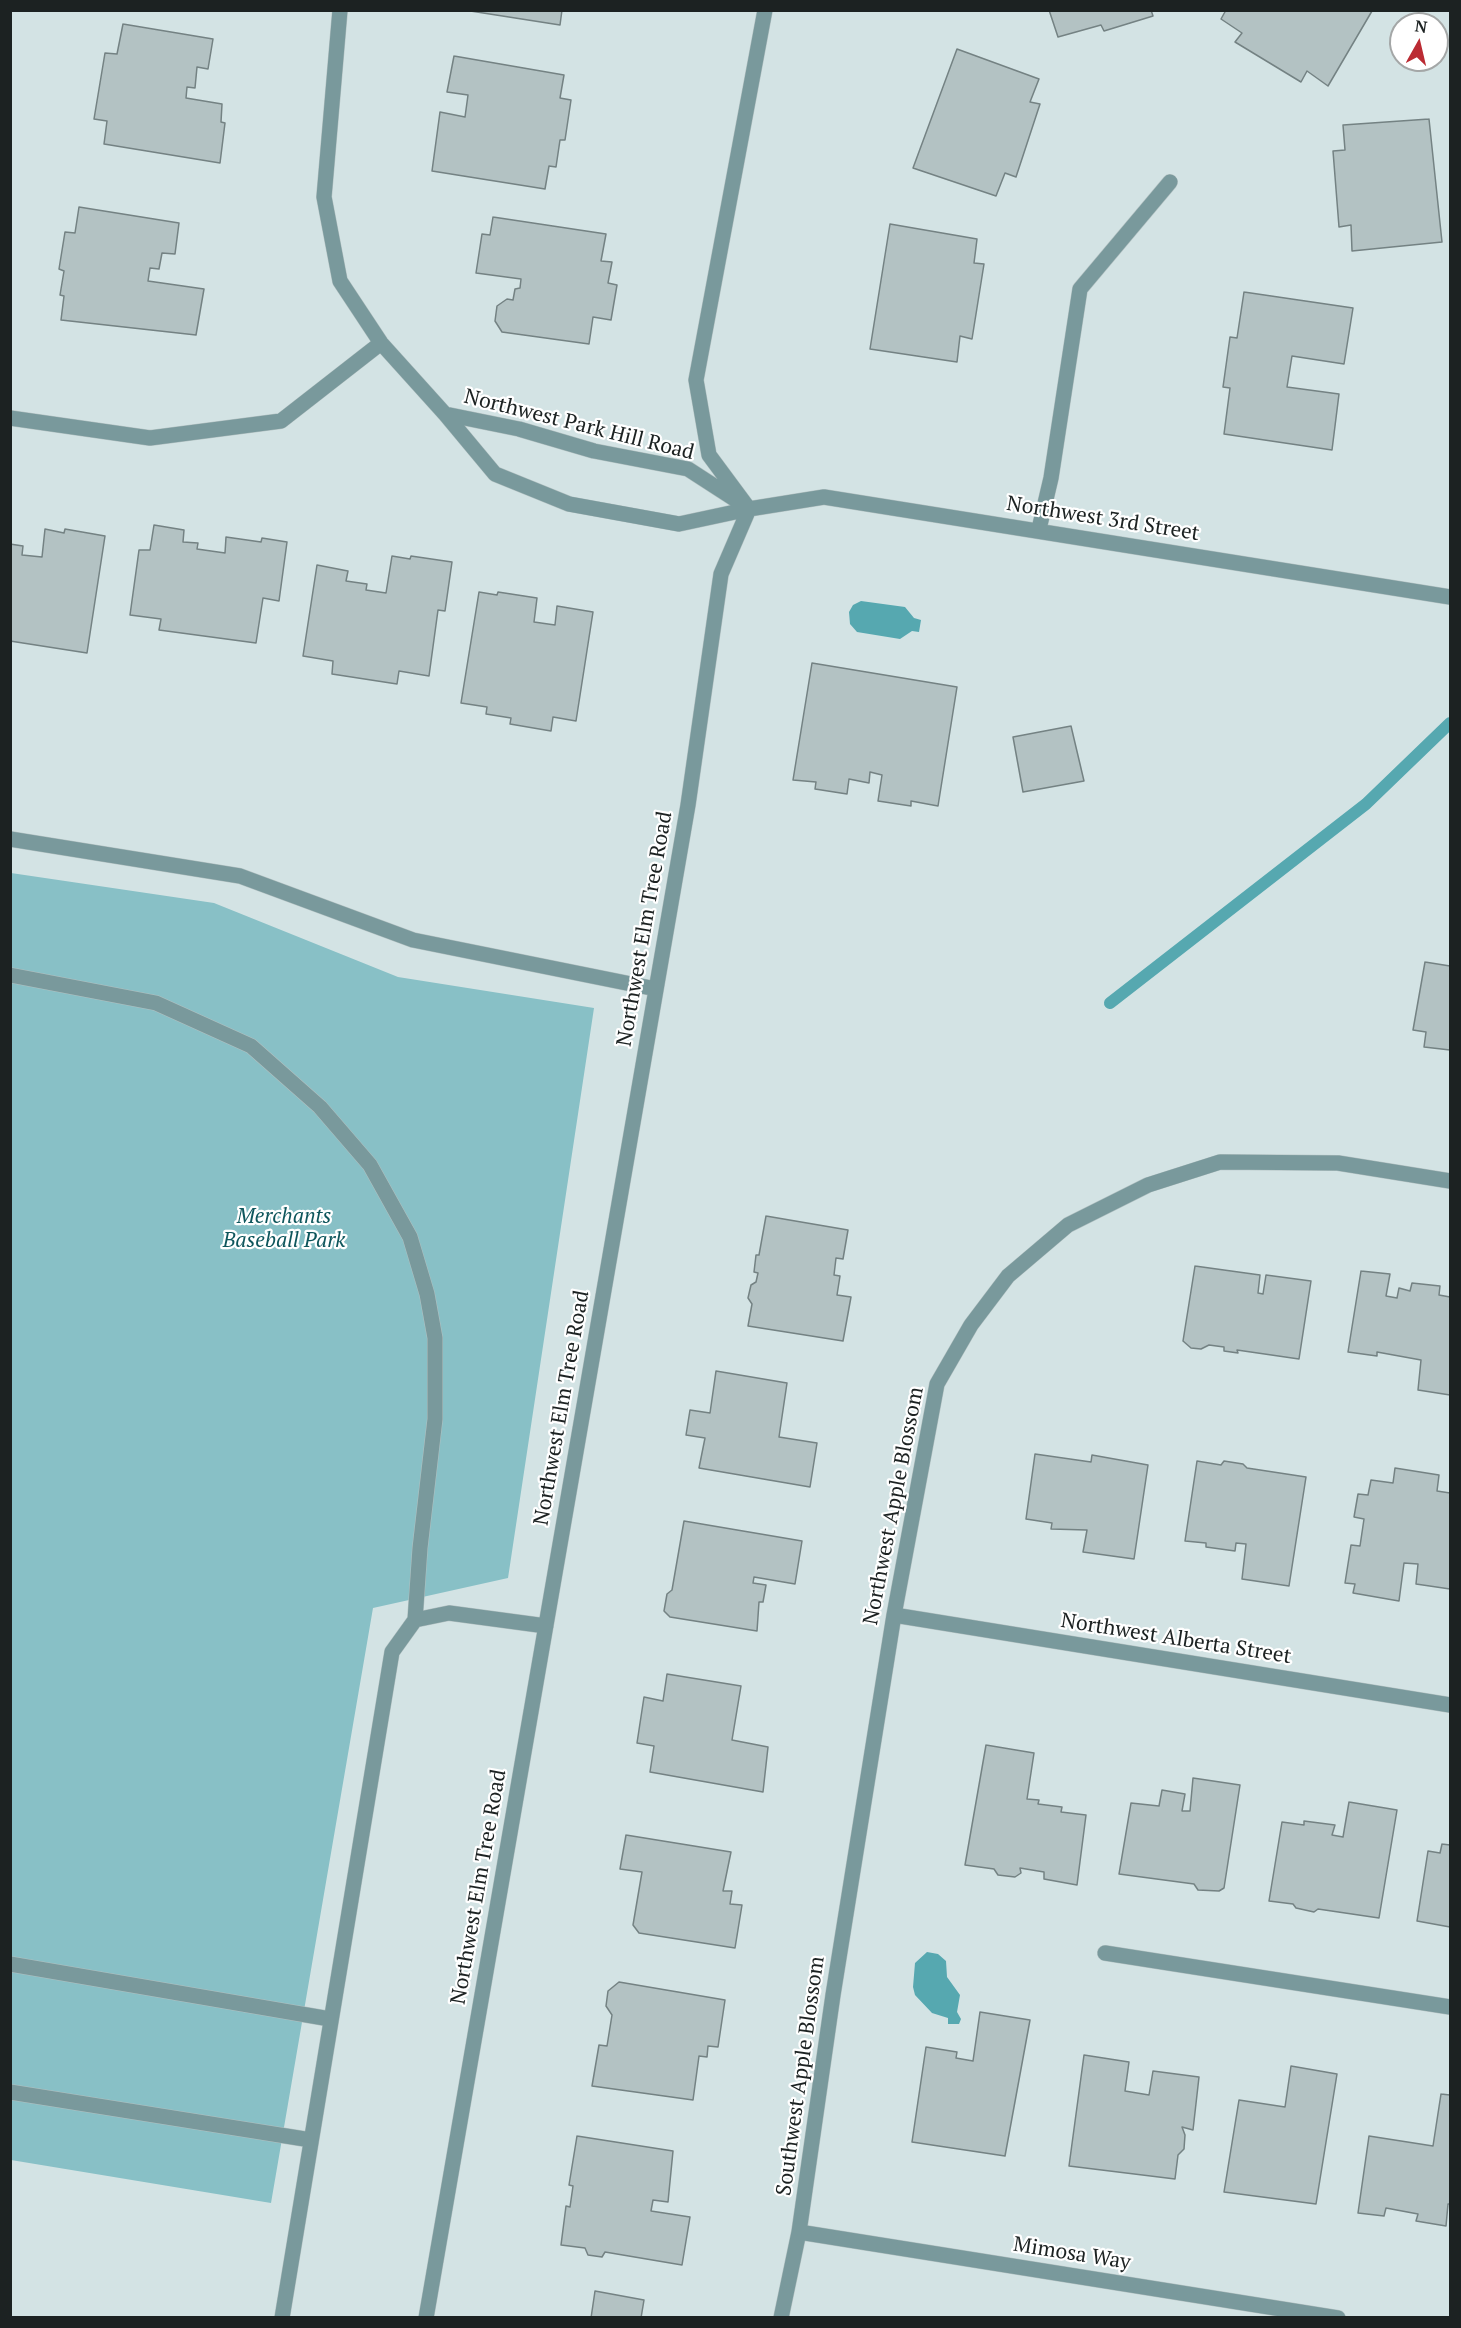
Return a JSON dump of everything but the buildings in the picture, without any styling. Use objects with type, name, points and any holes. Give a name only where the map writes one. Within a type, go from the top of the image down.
[{"type":"street","name":"Northwest Park Hill Road","points":[[340,10],[324,197],[340,281],[381,343],[495,474],[569,504],[679,524],[748,509]]},
{"type":"street","points":[[748,509],[709,455],[696,380],[765,10]]},
{"type":"street","points":[[1039,529],[1051,478],[1080,289],[1170,182]]},
{"type":"street","points":[[10,418],[150,438],[281,420],[381,343]]},
{"type":"street","name":"Northwest Park Hill Road","points":[[445,414],[519,429],[594,451],[688,470],[748,509]]},
{"type":"street","name":"Northwest 3rd Street","points":[[748,509],[824,497],[1039,529],[1450,597]]},
{"type":"street","name":"Northwest Elm Tree Road","points":[[426,2318],[688,806],[721,574],[748,509]]},
{"type":"street","points":[[10,839],[240,876],[413,940],[656,989]]},
{"type":"street","points":[[10,975],[156,1003],[251,1046],[320,1107],[370,1166],[410,1237],[427,1294],[435,1338],[435,1419],[420,1548],[415,1620],[392,1652],[282,2318]]},
{"type":"street","name":"Northwest Apple Blossom","points":[[859,1840],[894,1615],[938,1384],[971,1325],[1008,1276],[1068,1225],[1149,1185],[1220,1162],[1338,1163],[1450,1181]]},
{"type":"street","points":[[415,1620],[449,1613],[546,1626]]},
{"type":"street","name":"Northwest Alberta Street","points":[[894,1615],[1450,1705]]},
{"type":"street","name":"Southwest Apple Blossom","points":[[781,2318],[799,2232],[833,1995],[859,1840]]},
{"type":"street","points":[[1105,1953],[1450,2007]]},
{"type":"street","points":[[10,1964],[330,2019]]},
{"type":"street","points":[[10,2092],[311,2140]]},
{"type":"street","name":"Mimosa Way","points":[[799,2232],[1338,2318]]},
{"type":"green space","name":"Merchants Baseball Park","points":[[11,873],[214,903],[398,977],[594,1008],[508,1578],[373,1608],[271,2203],[11,2160]]},
{"type":"shaded area","points":[[861,601],[905,607],[914,618],[921,620],[919,632],[912,631],[900,639],[857,632],[850,624],[849,612],[853,605]]},
{"type":"shaded area","points":[[927,1952],[938,1954],[946,1961],[947,1977],[960,1995],[957,2012],[961,2019],[959,2024],[948,2024],[948,2018],[932,2013],[915,1995],[913,1987],[915,1963]]},
{"type":"waterway","points":[[1110,1003],[1366,804],[1450,723]]}]
